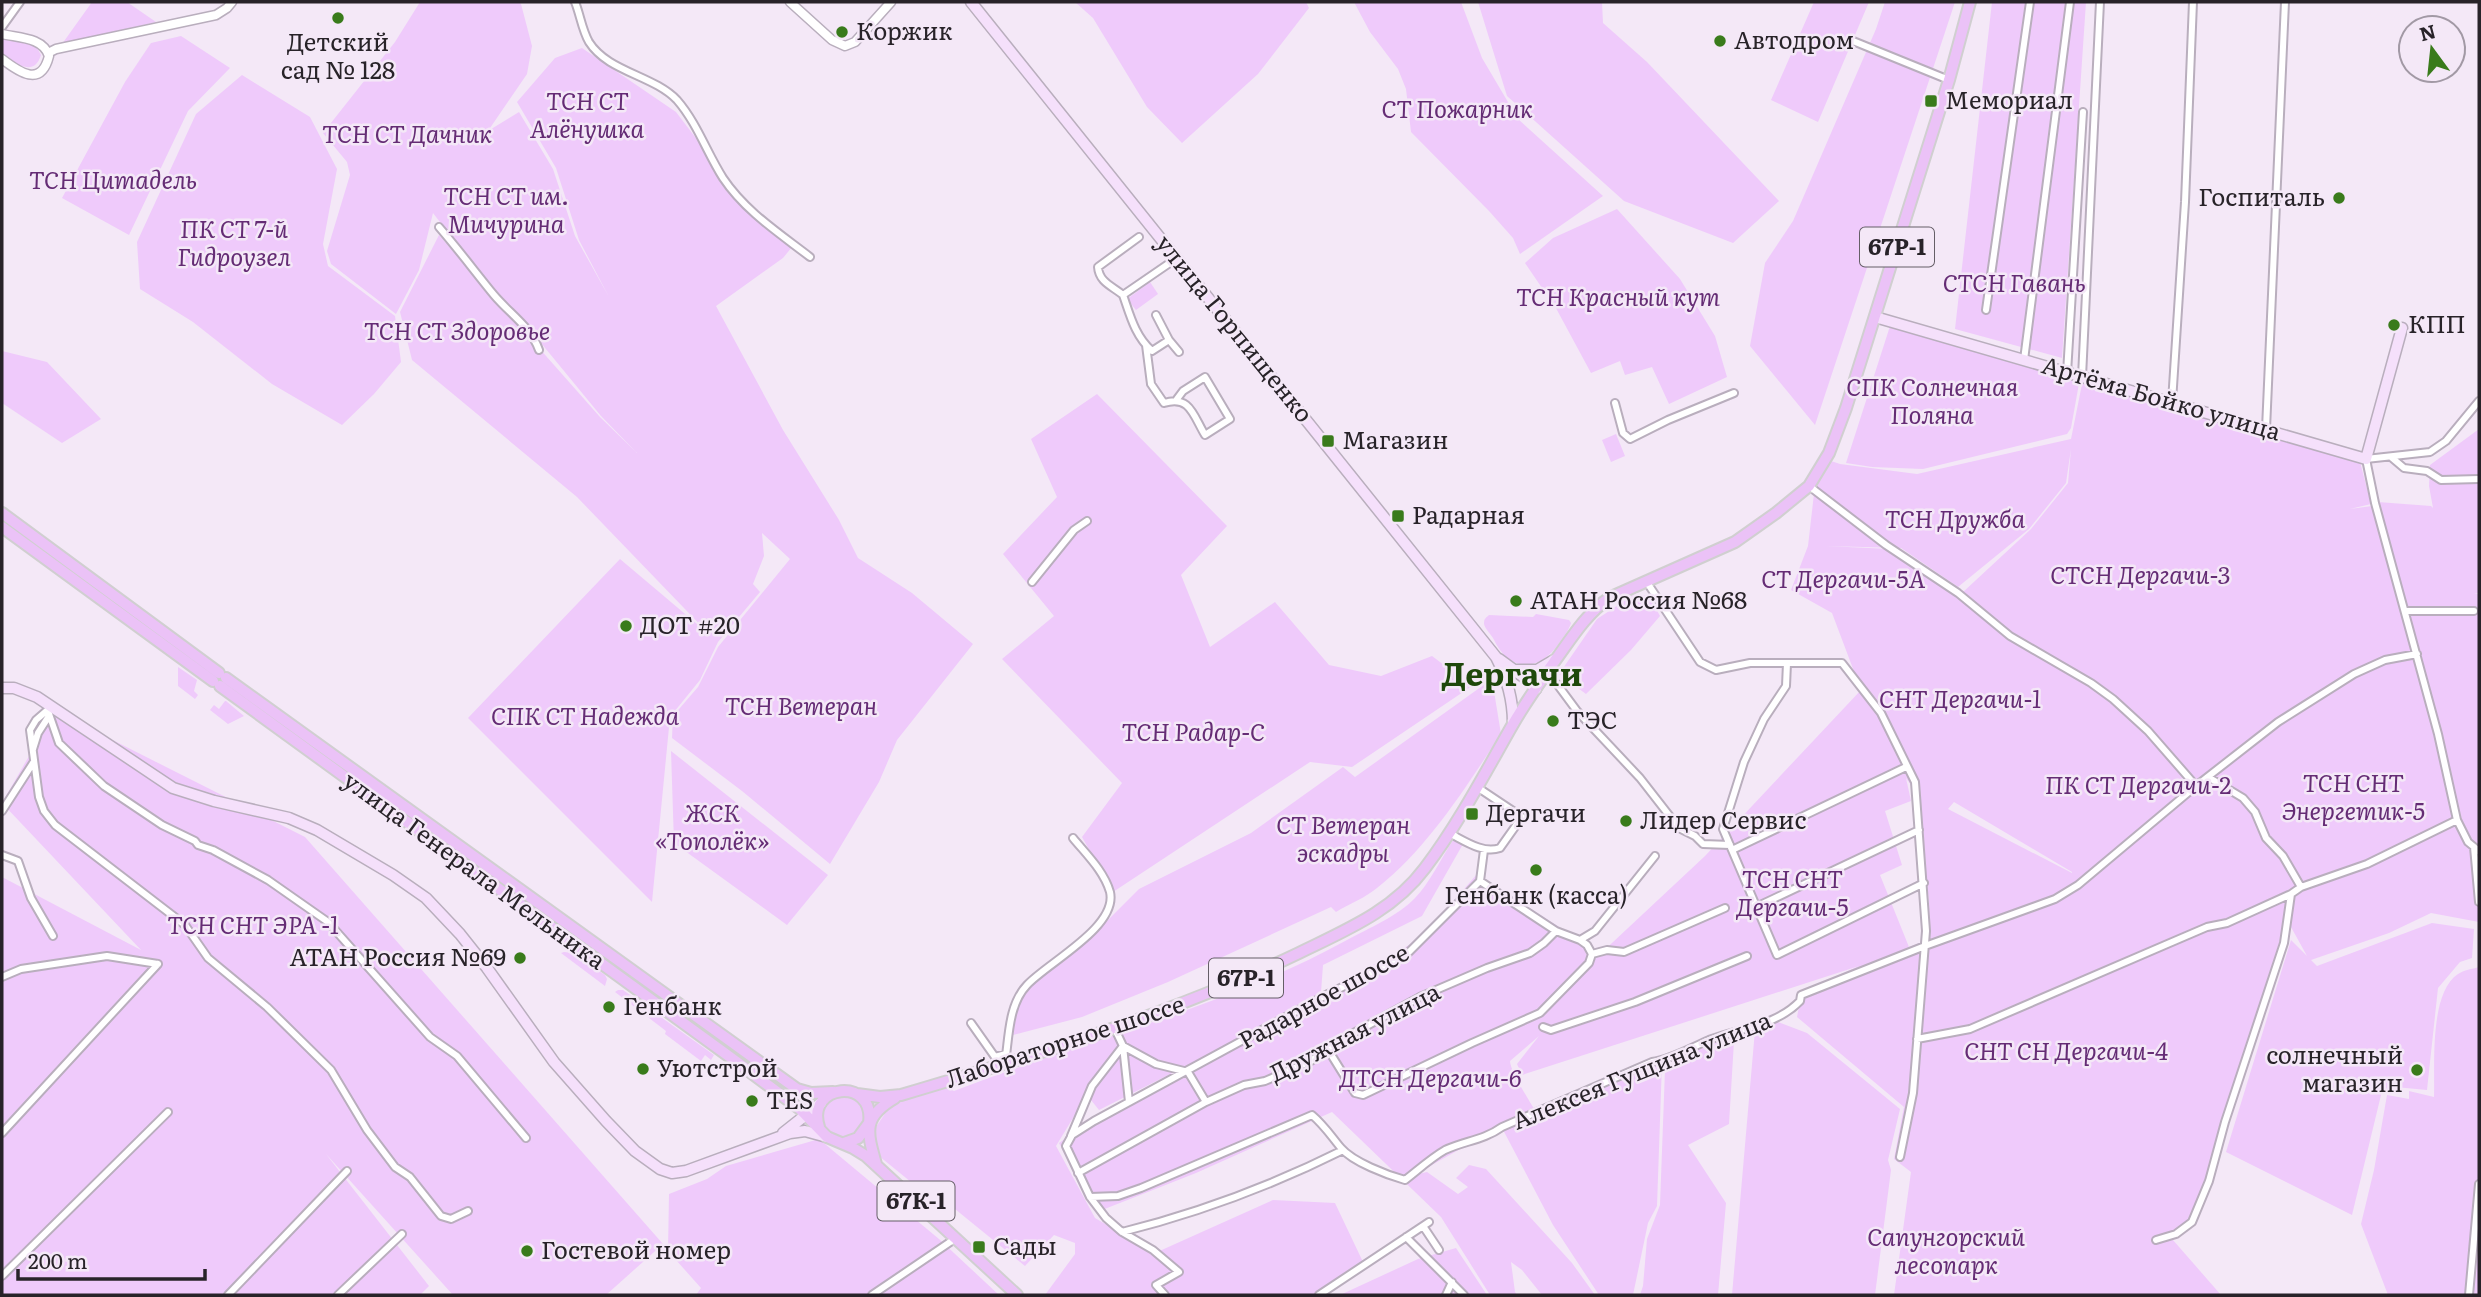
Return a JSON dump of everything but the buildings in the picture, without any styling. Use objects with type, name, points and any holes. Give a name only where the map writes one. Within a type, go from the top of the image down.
[{"type":"main road","name":"улица Горпищенко","points":[[971,2],[1496,657],[1510,673],[1531,689]]},
{"type":"main road","name":"Лабораторное шоссе","points":[[869,1123],[881,1108],[901,1095],[1005,1058],[1114,1027],[1214,992],[1362,923],[1398,899],[1425,869],[1450,833],[1531,689],[1592,611],[1608,598],[1735,542],[1809,486],[1829,453],[1846,408],[1949,80],[1970,2]]},
{"type":"main road","name":"Артёма Бойко улица","points":[[1875,317],[2366,459]]},
{"type":"main road","points":[[2366,459],[2402,328]]},
{"type":"main road","name":"улица Генерала Мельника","points":[[2,513],[219,679],[792,1102],[823,1133]]},
{"type":"main road","name":"улица Генерала Мельника","points":[[2,527],[788,1083],[800,1091],[833,1092]]},
{"type":"main road","points":[[1513,690],[1517,680],[1523,679],[1531,689],[1519,697],[1513,690],[1510,673],[1537,670],[1557,658]]},
{"type":"main road","name":"улица Горпищенко","points":[[1510,673],[1513,723]]},
{"type":"main road","name":"67К-1","points":[[2,688],[26,692],[49,711],[173,788],[214,801],[289,818],[317,830],[426,898],[487,968],[579,1093],[635,1151],[666,1172],[686,1171],[778,1137],[805,1131],[823,1133],[859,1151],[876,1164],[1017,1295]]},
{"type":"main road","points":[[833,1092],[857,1094]]},
{"type":"main road","name":"67К-1","points":[[778,1137],[833,1092]]},
{"type":"main road","name":"Лабораторное шоссе","points":[[857,1094],[880,1097],[901,1095]]},
{"type":"main road","name":"67К-1","points":[[857,1094],[865,1101],[869,1110],[869,1139],[876,1164]]},
{"type":"main road","points":[[787,1129],[795,1114],[792,1102]]},
{"type":"main road","points":[[821,1103],[817,1118],[823,1133]]},
{"type":"main road","points":[[841,1143],[858,1138],[869,1123]]},
{"type":"street","points":[[2,27],[20,2]]},
{"type":"street","points":[[48,53],[63,47],[216,15],[232,2]]},
{"type":"street","points":[[575,2],[590,42],[601,55],[666,89],[679,103],[724,179],[753,213],[810,257]]},
{"type":"street","points":[[790,2],[832,40],[845,46],[855,42],[891,2]]},
{"type":"street","points":[[1986,310],[2030,2]]},
{"type":"street","points":[[2024,360],[2070,2]]},
{"type":"street","points":[[2082,377],[2100,2]]},
{"type":"street","points":[[2172,402],[2185,202],[2193,2]]},
{"type":"street","points":[[2266,429],[2285,2]]},
{"type":"street","points":[[2,34],[39,42],[48,53],[42,69],[30,75],[21,74],[2,60]]},
{"type":"street","points":[[1853,41],[1949,80]]},
{"type":"street","points":[[2067,373],[2083,111]]},
{"type":"street","points":[[439,227],[495,296],[516,316],[536,341],[539,350]]},
{"type":"street","points":[[1139,237],[1098,267],[1099,275],[1123,295],[1135,329],[1152,351],[1169,340]]},
{"type":"street","points":[[1123,295],[1177,258]]},
{"type":"street","points":[[1156,315],[1178,352]]},
{"type":"street","points":[[1146,345],[1151,384],[1164,403],[1177,400],[1185,402],[1205,435],[1230,419],[1205,377],[1183,391],[1177,400]]},
{"type":"street","points":[[1615,403],[1623,433],[1630,439],[1668,419],[1734,393]]},
{"type":"street","points":[[2479,401],[2445,441],[2430,452],[2366,459],[2375,503],[2438,734],[2457,820],[2468,842],[2477,849],[2479,902]]},
{"type":"street","points":[[2391,457],[2404,468],[2427,471],[2441,480],[2479,479]]},
{"type":"street","points":[[1809,486],[1886,545],[1958,593],[2010,636],[2091,683],[2113,699],[2148,731],[2196,786]]},
{"type":"street","points":[[1032,582],[1074,530],[1087,521]]},
{"type":"street","points":[[1646,582],[1700,662],[1716,670],[1750,663],[1842,663],[1881,713],[1915,782],[1924,883],[1925,946],[1913,1093],[1900,1157]]},
{"type":"street","points":[[2406,611],[2474,611]]},
{"type":"street","name":"Алексея Гущина улица","points":[[1343,1150],[1383,1174],[1405,1180],[1442,1152],[1490,1135],[1502,1127],[1652,1062],[1717,1037],[1781,1017],[1800,1001],[1801,995],[2055,899],[2078,886],[2196,786],[2278,722],[2354,674],[2385,660],[2417,654]]},
{"type":"street","points":[[1787,663],[1786,686],[1764,719],[1744,762],[1723,829],[1777,955],[1924,883]]},
{"type":"street","points":[[1557,684],[1577,711],[1640,778],[1679,828],[1695,836],[1703,844],[1731,847],[1906,767]]},
{"type":"street","points":[[468,1211],[451,1219],[442,1216],[410,1177],[395,1167],[367,1130],[331,1070],[267,1007],[208,958],[185,925],[55,825],[44,811],[39,797],[30,730],[36,720],[49,711],[59,743],[124,802],[198,845],[213,850],[268,880],[328,922],[430,1037],[457,1056],[526,1139]]},
{"type":"street","points":[[2,811],[33,763]]},
{"type":"street","points":[[2208,777],[2243,798],[2255,812],[2266,838],[2283,856],[2301,887]]},
{"type":"street","points":[[1450,833],[1484,850],[1500,848],[1522,817],[1477,787]]},
{"type":"street","points":[[1917,1040],[1970,1029],[2207,927],[2227,923],[2301,887],[2367,864],[2457,820]]},
{"type":"street","points":[[1756,907],[1919,830]]},
{"type":"street","points":[[971,1023],[995,1057],[1005,1058],[1013,1010],[1026,985],[1092,931],[1106,916],[1111,895],[1105,881],[1073,838]]},
{"type":"street","points":[[1327,1048],[1356,1093],[1363,1095],[1540,1013],[1589,963],[1592,954],[1587,945],[1556,930],[1480,881],[1484,850]]},
{"type":"street","points":[[2,855],[18,861],[31,898],[52,936]]},
{"type":"street","points":[[1580,940],[1595,930],[1656,856]]},
{"type":"street","name":"Радарное шоссе","points":[[1069,1141],[1072,1135],[1094,1121],[1328,994],[1404,957],[1480,881]]},
{"type":"street","points":[[2156,1240],[2176,1234],[2192,1222],[2209,1181],[2225,1122],[2284,943],[2291,894]]},
{"type":"street","points":[[1592,954],[1607,950],[1624,952],[1725,908]]},
{"type":"street","name":"Дружная улица","points":[[1078,1172],[1206,1102],[1311,1060],[1327,1048],[1422,996],[1530,953],[1556,930]]},
{"type":"street","points":[[2,977],[21,969],[107,956],[158,964],[2,1133]]},
{"type":"street","points":[[1543,1027],[1551,1030],[1635,1002],[1747,956]]},
{"type":"street","points":[[1114,1027],[1123,1046],[1129,1102]]},
{"type":"street","points":[[1123,1046],[1156,1064],[1188,1072],[1206,1102]]},
{"type":"street","points":[[1123,1046],[1092,1086],[1066,1146],[1090,1197],[1106,1217],[1122,1232],[1153,1250],[1180,1272],[1156,1285],[1165,1295]]},
{"type":"street","points":[[2,1276],[168,1112]]},
{"type":"street","points":[[1090,1197],[1118,1196],[1312,1115],[1343,1150],[1269,1184],[1122,1232]]},
{"type":"street","points":[[228,1295],[347,1171]]},
{"type":"street","points":[[2469,1295],[2479,1184]]},
{"type":"street","points":[[1319,1295],[1426,1224],[1438,1250]]},
{"type":"street","points":[[338,1295],[402,1234]]},
{"type":"street","points":[[1406,1237],[1464,1295]]},
{"type":"street","points":[[872,1295],[956,1238]]},
{"type":"street","points":[[1446,1295],[1452,1282]]},
{"type":"green space","points":[[92,2],[127,2],[156,22],[62,44]]},
{"type":"green space","points":[[420,2],[521,4],[532,46],[527,74],[488,131],[519,112],[553,169],[575,236],[609,297],[579,240],[556,168],[517,102],[555,58],[582,48],[676,112],[753,213],[792,247],[783,258],[716,306],[783,430],[839,520],[858,558],[912,593],[973,644],[897,740],[879,782],[830,864],[742,791],[672,738],[673,716],[698,687],[718,647],[790,559],[762,533],[764,556],[753,584],[760,592],[718,642],[700,680],[670,717],[652,902],[468,718],[620,559],[710,635],[577,497],[412,360],[400,312],[439,235],[600,417],[637,453],[601,416],[518,315],[475,268],[433,213],[419,270],[396,314],[331,264],[327,251],[350,175],[347,162],[323,133],[395,42]]},
{"type":"green space","points":[[1075,2],[1306,2],[1309,8],[1258,74],[1182,143],[1147,107],[1093,18]]},
{"type":"green space","name":"СТ Пожарник","points":[[1354,2],[1461,2],[1482,58],[1518,119],[1603,196],[1520,254],[1513,238],[1489,211],[1411,132],[1406,89],[1398,69],[1370,32]]},
{"type":"green space","points":[[1478,2],[1602,2],[1603,23],[1647,62],[1779,201],[1733,243],[1624,201],[1507,96]]},
{"type":"green space","points":[[1814,2],[1869,2],[1818,122],[1771,100]]},
{"type":"green space","points":[[1885,2],[1955,2],[1815,425],[1750,346],[1765,263],[1793,221],[1876,29]]},
{"type":"green space","name":"СТСН Гавань","points":[[1992,2],[2086,2],[2062,358],[1955,329]]},
{"type":"green space","name":"ТСН Цитадель","points":[[181,36],[230,68],[188,111],[129,235],[62,198],[125,82],[151,43]]},
{"type":"green space","points":[[2,38],[36,46],[41,55],[38,62],[29,67],[7,58],[2,54]]},
{"type":"green space","name":"ПК СТ 7-й Гидроузел","points":[[242,75],[310,117],[337,169],[323,244],[328,266],[395,316],[401,362],[374,394],[342,425],[272,384],[193,322],[140,289],[137,242],[196,114]]},
{"type":"green space","name":"ТСН Красный кут","points":[[1617,209],[1680,279],[1715,336],[1727,377],[1669,404],[1652,367],[1625,375],[1620,361],[1591,373],[1557,310],[1525,263],[1553,238]]},
{"type":"green space","points":[[1150,282],[1158,294],[1136,310],[1127,299]]},
{"type":"green space","name":"СПК Солнечная Поляна","points":[[1891,323],[2080,378],[2071,428],[2067,434],[1923,469],[1846,463]]},
{"type":"green space","points":[[2,351],[47,362],[101,419],[62,443],[2,403]]},
{"type":"green space","points":[[2083,379],[2359,458],[2371,504],[2350,509],[2372,506],[2387,551],[2457,825],[2472,849],[2476,869],[2479,922],[2431,913],[2389,933],[2311,960],[2317,966],[2432,923],[2474,929],[2472,958],[2460,962],[2438,988],[2427,1090],[2395,1087],[2382,1091],[2352,1215],[2226,1152],[2291,940],[2307,956],[2291,927],[2284,922],[2294,888],[2288,890],[2280,941],[2206,1181],[2189,1219],[2173,1240],[2221,1295],[1894,1295],[1911,1172],[1894,1159],[1904,1107],[1797,1017],[1802,991],[1859,966],[1522,1075],[1517,1064],[1539,1036],[1510,1061],[1517,1080],[1538,1116],[1662,1063],[1657,1206],[1648,1223],[1633,1295],[1599,1295],[1553,1225],[1501,1126],[1414,1175],[1427,1172],[1458,1194],[1468,1187],[1456,1178],[1469,1165],[1486,1169],[1572,1263],[1595,1295],[1542,1295],[1522,1270],[1511,1262],[1517,1295],[1490,1295],[1441,1217],[1332,1112],[1196,1173],[1097,1212],[1059,1143],[1097,1116],[1208,1055],[1099,1110],[1087,1095],[1056,1146],[1095,1218],[1155,1253],[1273,1200],[1335,1203],[1363,1262],[1316,1295],[1045,1295],[1075,1254],[1075,1243],[1054,1235],[1025,1266],[955,1209],[938,1204],[879,1156],[874,1143],[874,1130],[890,1106],[900,1100],[943,1086],[954,1091],[1203,1004],[1300,964],[1383,921],[1408,904],[1425,885],[1453,840],[1463,844],[1422,916],[1323,965],[1321,992],[1268,1023],[1409,945],[1439,918],[1477,874],[1559,927],[1552,934],[1557,932],[1580,942],[1590,957],[1555,1002],[1597,957],[1705,856],[1861,690],[1832,613],[1791,590],[1808,546],[1815,485],[1831,461],[1917,474],[2071,439]],"holes":[[[2071,449],[2068,483],[2031,529],[1962,593],[2011,634],[2091,680],[2145,726],[2199,788],[2207,782],[2198,791],[2147,733],[2109,699],[2088,683],[2010,638],[1957,595],[1890,549],[1826,546],[1901,548],[1958,587],[2029,529],[2066,483]],[[1906,778],[1917,794],[1929,902],[1930,939],[1909,947],[1880,875],[1902,865],[1885,811],[1911,801]],[[1954,802],[2072,873],[1948,809]]]},
{"type":"green space","name":"ТСН Радар-С","points":[[1097,394],[1227,526],[1181,575],[1210,647],[1275,602],[1329,665],[1381,676],[1432,656],[1472,686],[1352,767],[1310,762],[1113,892],[1082,837],[1122,783],[1002,659],[1054,616],[1003,554],[1057,497],[1031,439]]},
{"type":"green space","points":[[2479,429],[2479,593],[2474,594],[2479,594],[2479,882],[2469,840],[2458,815],[2440,728],[2378,502],[2433,508],[2429,486],[2430,465]]},
{"type":"green space","points":[[1616,434],[1625,456],[1611,462],[1602,440]]},
{"type":"green space","points":[[1635,594],[1649,596],[1660,616],[1631,650],[1586,694],[1559,674],[1597,619]]},
{"type":"green space","points":[[1536,614],[1569,620],[1571,623],[1552,652],[1534,664],[1516,663],[1507,658],[1484,624],[1489,615],[1533,617]]},
{"type":"green space","points":[[178,667],[197,680],[194,691],[198,695],[195,699],[178,686]]},
{"type":"green space","name":"СТ Ветеран эскадры","points":[[1492,679],[1501,734],[1460,796],[1430,835],[1396,872],[1372,892],[1336,912],[1331,907],[1168,982],[1082,1017],[1013,1035],[1017,1010],[1028,988],[1088,940],[1139,889],[1251,833],[1343,767],[1355,777]]},
{"type":"green space","points":[[228,686],[795,1096],[795,1099]]},
{"type":"green space","points":[[225,701],[244,716],[228,724],[210,710],[214,705],[219,709]]},
{"type":"green space","name":"ТСН СНТ ЭРА -1","points":[[55,711],[305,837],[663,1244],[606,1295],[453,1295],[326,1154],[429,1286],[420,1295],[2,1295],[2,877],[141,950],[2,803]]},
{"type":"green space","name":"ЖСК «Тополёк»","points":[[671,751],[828,875],[787,925],[674,843]]},
{"type":"green space","points":[[561,953],[573,953],[605,975],[605,986]]},
{"type":"green space","points":[[2479,967],[2479,1295],[2388,1295],[2361,1224],[2387,1095],[2409,1099],[2409,1091],[2434,1097],[2434,1049],[2442,997],[2449,983],[2458,974]]},
{"type":"green space","points":[[623,990],[714,1055],[711,1060],[705,1055],[701,1061],[665,1034],[666,1031],[615,992]]},
{"type":"green space","points":[[1773,1020],[1807,1033],[1900,1109],[1888,1160],[1891,1170],[1875,1295],[1732,1295],[1755,1030]]},
{"type":"green space","points":[[1714,1040],[1734,1041],[1729,1124],[1688,1145],[1726,1203],[1718,1295],[1640,1295],[1647,1239],[1660,1205],[1665,1070]]},
{"type":"green space","points":[[837,1094],[859,1097],[867,1118],[858,1130],[848,1136],[830,1133],[825,1126],[823,1116],[827,1105]]},
{"type":"green space","points":[[819,1139],[939,1239],[999,1295],[696,1295],[701,1288],[668,1251],[669,1194],[707,1179],[726,1166]]},
{"type":"green space","points":[[1456,1248],[1487,1295],[1340,1295],[1418,1259]]},
{"type":"place","name":"Детский сад № 128","points":[[338,18]]},
{"type":"place","name":"Коржик","points":[[842,32]]},
{"type":"place","name":"Автодром","points":[[1720,41]]},
{"type":"place","name":"Мемориал","points":[[1931,101]]},
{"type":"place","name":"Госпиталь","points":[[2339,198]]},
{"type":"place","name":"КПП","points":[[2394,325]]},
{"type":"place","name":"Магазин","points":[[1328,441]]},
{"type":"place","name":"Радарная","points":[[1398,516]]},
{"type":"place","name":"АТАН Россия №68","points":[[1516,601]]},
{"type":"place","name":"ДОТ #20","points":[[626,626]]},
{"type":"place","name":"ТЭС","points":[[1553,721]]},
{"type":"place","name":"Дергачи","points":[[1472,814]]},
{"type":"place","name":"Лидер Сервис","points":[[1626,821]]},
{"type":"place","name":"Генбанк (касса)","points":[[1536,870]]},
{"type":"place","name":"АТАН Россия №69","points":[[520,958]]},
{"type":"place","name":"Генбанк","points":[[609,1007]]},
{"type":"place","name":"Уютстрой","points":[[643,1069]]},
{"type":"place","name":"солнечный магазин","points":[[2417,1070]]},
{"type":"place","name":"TES","points":[[752,1101]]},
{"type":"place","name":"Сады","points":[[979,1247]]},
{"type":"place","name":"Гостевой номер","points":[[527,1251]]},
{"type":"district","name":"Дергачи","points":[[1512,675]]},
{"type":"park label","name":"ТСН СТ Алёнушка","points":[[587,116]]},
{"type":"park label","name":"ТСН СТ Дачник","points":[[407,135]]},
{"type":"park label","name":"ТСН СТ им. Мичурина","points":[[506,211]]},
{"type":"park label","name":"ТСН СТ Здоровье","points":[[457,332]]},
{"type":"park label","name":"ТСН Дружба","points":[[1955,520]]},
{"type":"park label","name":"СТСН Дергачи-3","points":[[2140,576]]},
{"type":"park label","name":"СТ Дергачи-5А","points":[[1843,580]]},
{"type":"park label","name":"СНТ Дергачи-1","points":[[1960,700]]},
{"type":"park label","name":"ТСН Ветеран","points":[[801,707]]},
{"type":"park label","name":"СПК СТ Надежда","points":[[585,717]]},
{"type":"park label","name":"ПК СТ Дергачи-2","points":[[2138,786]]},
{"type":"park label","name":"ТСН СНТ Энергетик-5","points":[[2353,798]]},
{"type":"park label","name":"ТСН СНТ Дергачи-5","points":[[1792,894]]},
{"type":"park label","name":"СНТ СН Дергачи-4","points":[[2066,1052]]},
{"type":"park label","name":"ДТСН Дергачи-6","points":[[1430,1079]]},
{"type":"park label","name":"Сапунгорский лесопарк","points":[[1946,1252]]}]
